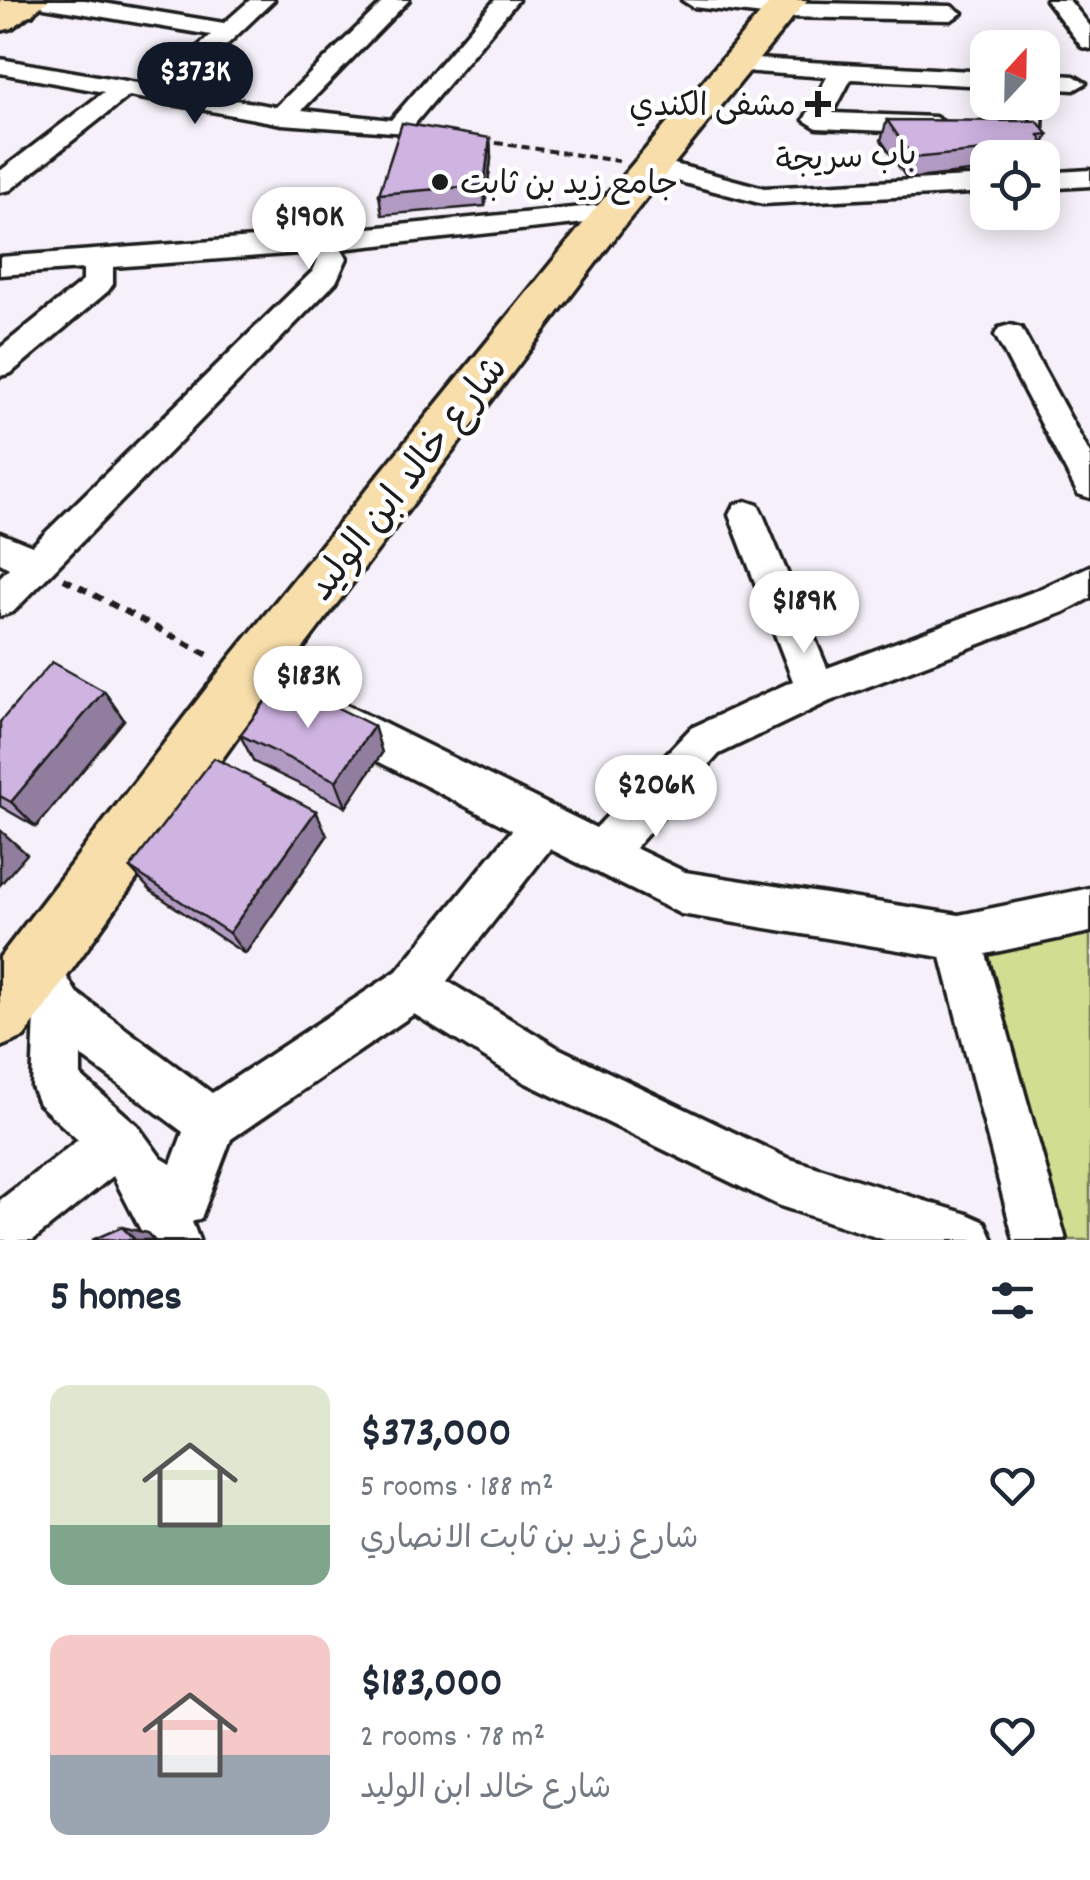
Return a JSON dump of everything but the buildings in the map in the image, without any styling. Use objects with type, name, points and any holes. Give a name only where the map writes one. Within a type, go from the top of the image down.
[{"type":"main road","name":"شارع خالد ابن الوليد","points":[[0,1012],[47,988],[249,676],[613,213],[786,5]]},
{"type":"street","points":[[162,92],[263,0]]},
{"type":"street","points":[[282,116],[398,0]]},
{"type":"street","points":[[0,66],[282,116],[398,128],[506,0]]},
{"type":"street","points":[[693,0],[952,13]]},
{"type":"street","points":[[1057,0],[1090,42]]},
{"type":"street","points":[[19,7],[229,31]]},
{"type":"street","points":[[736,64],[970,78]]},
{"type":"street","points":[[842,72],[816,120],[955,126]]},
{"type":"street","points":[[1060,82],[1074,83]]},
{"type":"street","points":[[0,184],[127,86]]},
{"type":"street","name":"باب سريجة","points":[[652,166],[763,196],[970,185]]},
{"type":"street","points":[[1060,180],[1090,178]]},
{"type":"street","points":[[0,266],[319,242],[613,213]]},
{"type":"street","points":[[0,601],[326,274],[332,258],[319,242]]},
{"type":"street","points":[[0,365],[98,284],[98,259]]},
{"type":"street","points":[[1010,335],[1090,484]]},
{"type":"street","points":[[746,515],[816,689]]},
{"type":"street","points":[[0,548],[36,565]]},
{"type":"street","points":[[602,853],[706,741],[816,689],[1051,601],[1090,581]]},
{"type":"street","points":[[249,676],[681,893],[959,937],[1090,910]]},
{"type":"street","points":[[47,988],[56,1087],[131,1160],[182,1200],[212,1122],[413,987],[542,826]]},
{"type":"street","points":[[959,937],[1040,1240]]},
{"type":"street","points":[[413,987],[541,1064],[780,1181],[967,1240]]},
{"type":"street","points":[[47,988],[156,1085],[212,1122]]},
{"type":"street","points":[[0,1234],[68,1176],[131,1160]]},
{"type":"street","points":[[131,1160],[173,1240]]},
{"type":"lane","points":[[1036,120],[1036,129]]},
{"type":"path","points":[[476,140],[652,166]]},
{"type":"path","points":[[36,565],[249,676]]},
{"type":"green space","points":[[1090,910],[1090,1240],[1041,1240],[966,935]]},
{"type":"place","name":"مشفى الكندي","points":[[818,104]]},
{"type":"place","name":"جامع زيد بن ثابت","points":[[440,182]]}]
